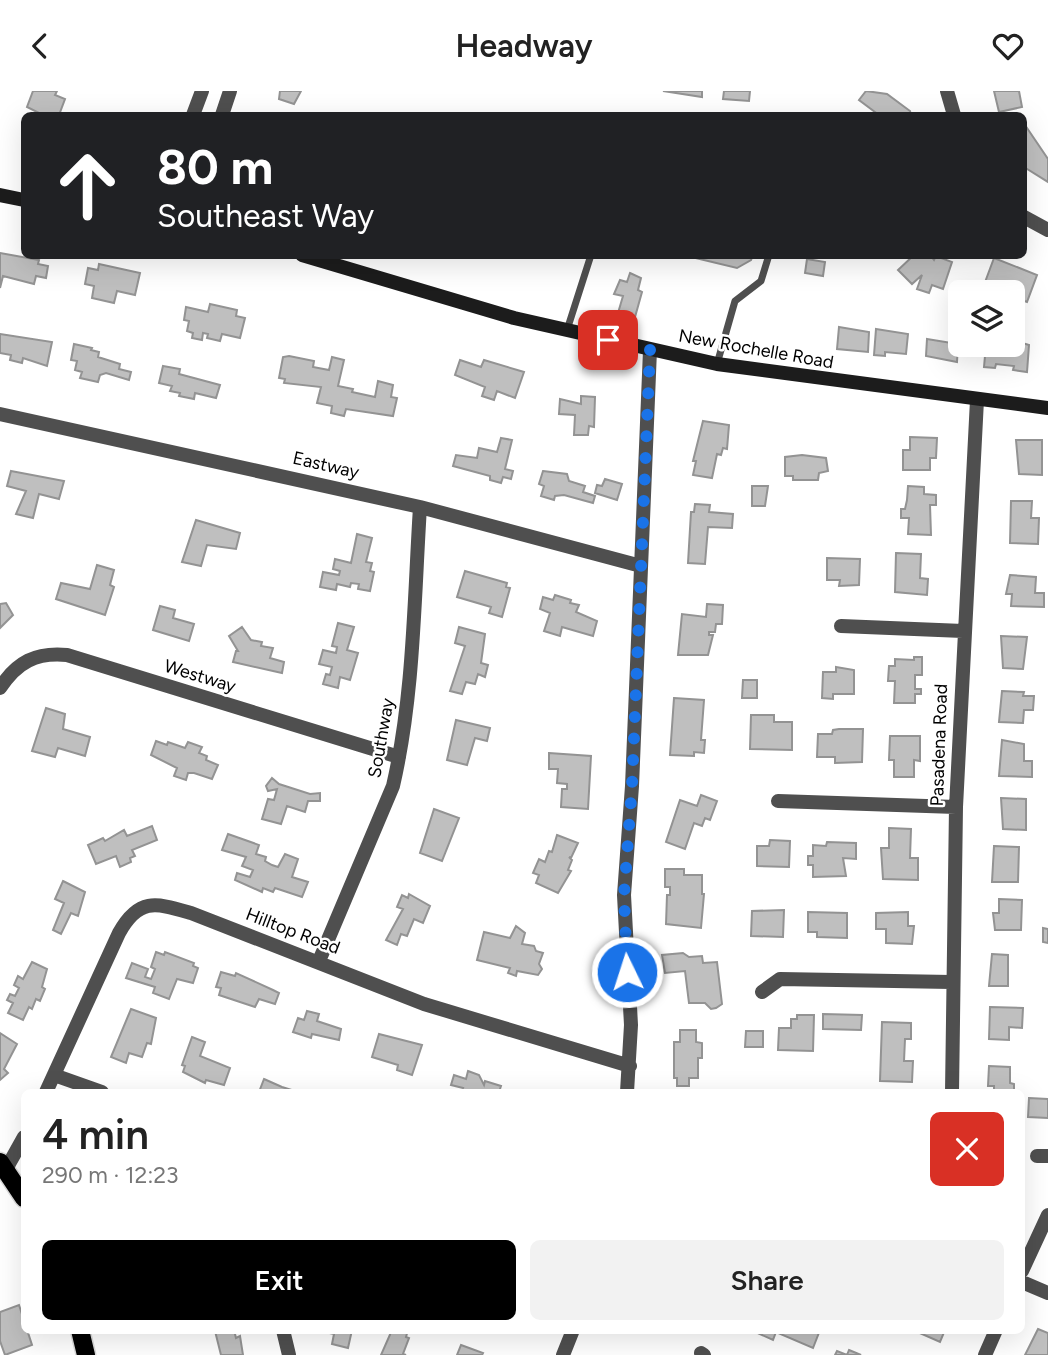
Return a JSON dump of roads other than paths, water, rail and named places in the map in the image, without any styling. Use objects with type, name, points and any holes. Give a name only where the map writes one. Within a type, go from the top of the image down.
[{"type":"main road","points":[[0,195],[21,199]]},
{"type":"main road","name":"New Rochelle Road","points":[[316,259],[567,331],[717,364],[1048,408]]},
{"type":"main road","points":[[3,1165],[21,1193]]},
{"type":"main road","points":[[81,1334],[86,1355]]},
{"type":"street","points":[[194,112],[202,91]]},
{"type":"street","points":[[223,112],[230,91]]},
{"type":"street","points":[[947,91],[953,112]]},
{"type":"street","points":[[1027,219],[1048,230]]},
{"type":"street","points":[[627,1089],[631,1025],[624,895],[632,786],[650,350]]},
{"type":"street","name":"Pasadena Road","points":[[952,1089],[951,982],[956,807],[963,631],[972,548],[977,400]]},
{"type":"street","name":"Eastway","points":[[0,414],[420,507],[641,566]]},
{"type":"street","name":"Southway","points":[[319,961],[393,786],[400,757],[407,705],[420,507]]},
{"type":"street","points":[[841,626],[963,631]]},
{"type":"street","name":"Westway","points":[[0,688],[16,668],[35,656],[46,653],[67,655],[400,757]]},
{"type":"street","points":[[778,801],[956,807]]},
{"type":"street","name":"Hilltop Road","points":[[47,1089],[118,933],[132,914],[141,908],[160,904],[319,961],[424,1004],[630,1066]]},
{"type":"street","points":[[762,992],[779,979],[951,982]]},
{"type":"street","points":[[54,1075],[94,1089]]},
{"type":"street","points":[[3,1165],[21,1140]]},
{"type":"street","points":[[1025,1265],[1048,1215]]},
{"type":"street","points":[[1025,1283],[1048,1293]]},
{"type":"street","points":[[284,1334],[289,1355]]},
{"type":"street","points":[[563,1355],[571,1334]]},
{"type":"street","points":[[985,1355],[994,1334]]},
{"type":"lane","points":[[567,331],[590,259]]},
{"type":"lane","points":[[717,364],[735,301],[761,281],[768,259]]}]
